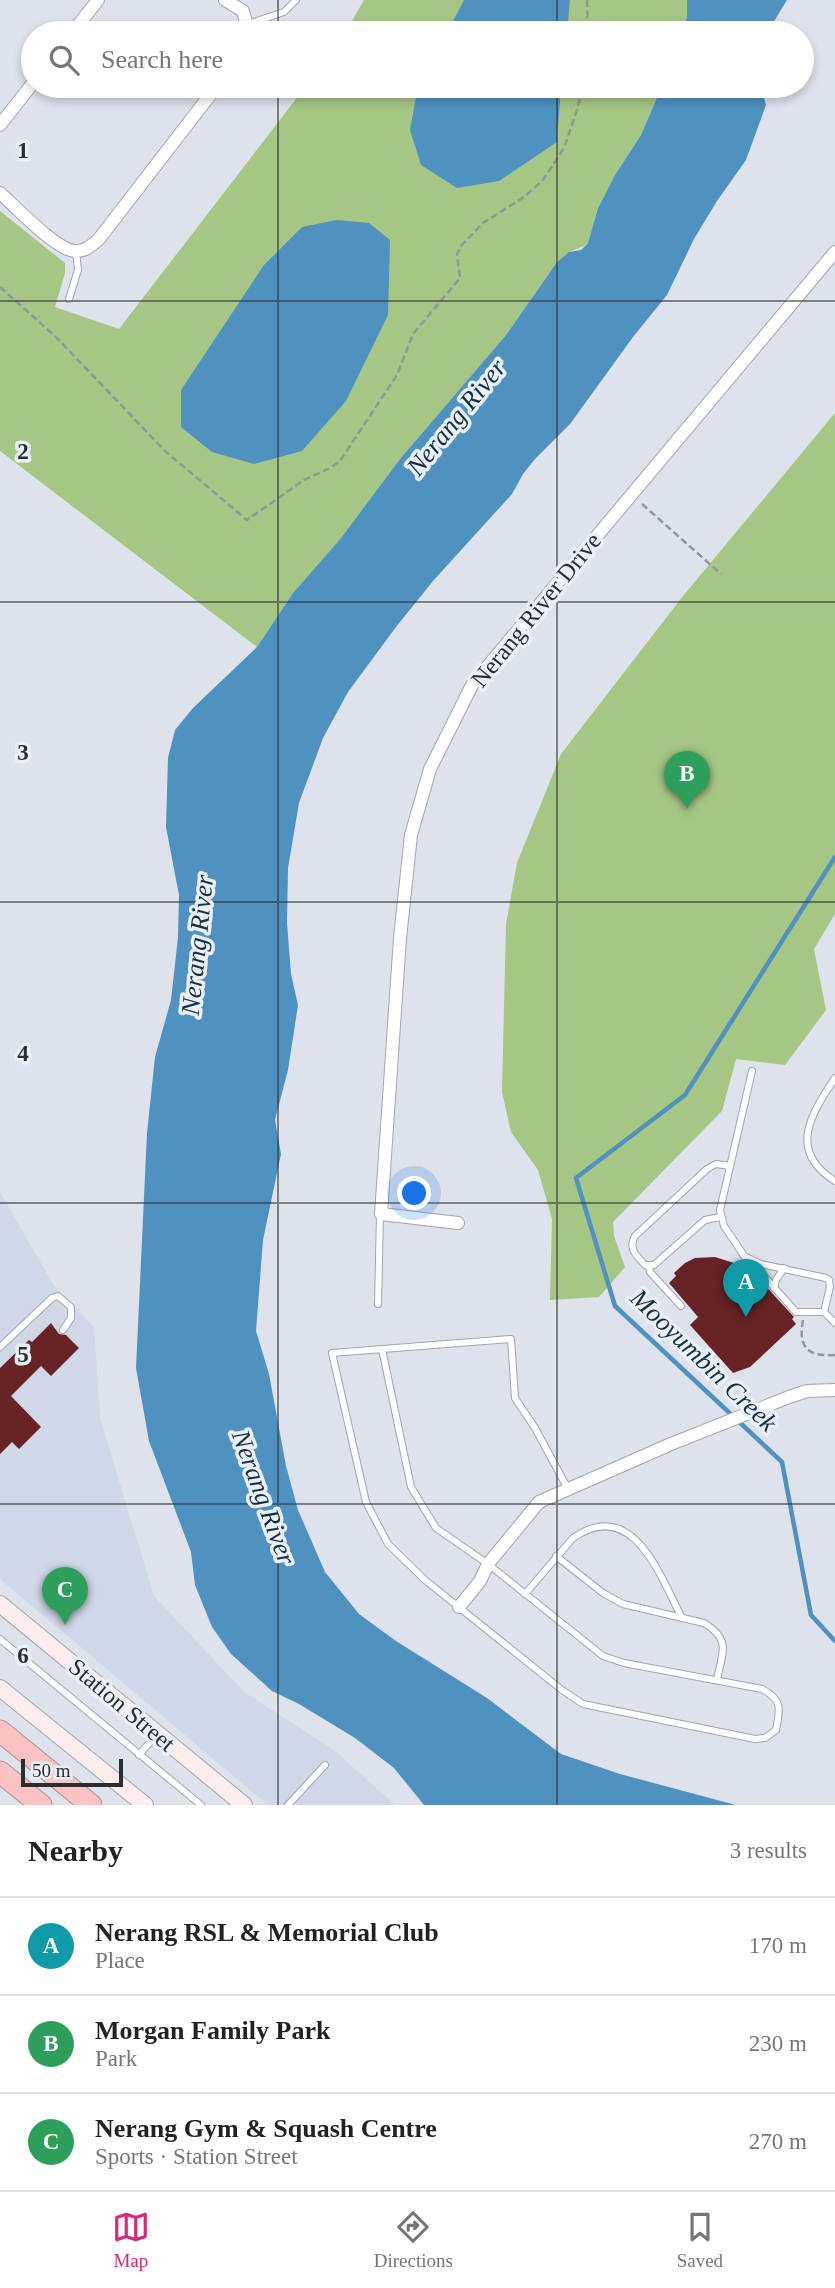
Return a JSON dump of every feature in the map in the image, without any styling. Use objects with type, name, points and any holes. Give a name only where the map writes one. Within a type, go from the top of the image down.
[{"type":"highway","points":[[0,1731],[91,1805]]},
{"type":"highway","points":[[0,1772],[41,1805]]},
{"type":"main road","name":"Station Street","points":[[0,1604],[244,1805]]},
{"type":"main road","points":[[0,1688],[145,1805]]},
{"type":"street","points":[[81,21],[98,0]]},
{"type":"street","points":[[225,0],[243,11],[246,21]]},
{"type":"street","points":[[0,125],[21,98]]},
{"type":"street","points":[[0,193],[58,244],[76,251],[86,249],[99,239],[209,98]]},
{"type":"street","name":"Nerang River Drive","points":[[380,1214],[400,938],[411,835],[430,769],[472,685],[835,252]]},
{"type":"street","points":[[380,1214],[458,1223]]},
{"type":"street","points":[[458,1606],[480,1581],[488,1564],[538,1502],[789,1397],[807,1391],[835,1390]]},
{"type":"lane","points":[[265,21],[284,12],[296,0]]},
{"type":"lane","points":[[69,299],[78,270],[76,251]]},
{"type":"lane","points":[[752,1071],[720,1217],[753,1269],[763,1275],[796,1312],[824,1312],[835,1323]]},
{"type":"lane","points":[[835,1078],[811,1116],[807,1136],[814,1161],[821,1171],[835,1181]]},
{"type":"lane","points":[[649,1266],[633,1252],[631,1246],[635,1236],[712,1166],[730,1166]]},
{"type":"lane","points":[[378,1304],[380,1214]]},
{"type":"lane","points":[[649,1266],[659,1261],[705,1220],[720,1217]]},
{"type":"lane","points":[[744,1256],[761,1264],[822,1276],[829,1280],[824,1312]]},
{"type":"lane","points":[[649,1266],[650,1272],[681,1306]]},
{"type":"lane","points":[[774,1287],[784,1268]]},
{"type":"lane","points":[[0,1347],[52,1298],[58,1296],[71,1307],[71,1318],[63,1330]]},
{"type":"lane","points":[[382,1349],[411,1487],[436,1528],[488,1564],[603,1656],[771,1693],[778,1701],[780,1712],[776,1730],[765,1738],[755,1739],[583,1704],[425,1580],[388,1544],[366,1502],[332,1353],[382,1349],[511,1339],[515,1398],[535,1428],[568,1489]]},
{"type":"lane","points":[[525,1594],[572,1538],[595,1527],[612,1527],[626,1531],[640,1542],[682,1618]]},
{"type":"lane","points":[[556,1556],[603,1593],[623,1604],[704,1623],[720,1635],[723,1645],[717,1680]]},
{"type":"lane","points":[[0,1639],[201,1805]]},
{"type":"lane","points":[[139,1755],[157,1734]]},
{"type":"lane","points":[[288,1805],[326,1765]]},
{"type":"path","points":[[587,0],[588,21]]},
{"type":"path","points":[[0,287],[55,336],[165,451],[247,520],[304,480],[340,461],[397,375],[413,334],[460,278],[457,254],[461,246],[483,223],[524,197],[543,180],[564,148],[580,98]]},
{"type":"path","points":[[631,495],[721,574]]},
{"type":"path","points":[[805,1313],[801,1333],[803,1345],[808,1351],[817,1354],[835,1355]]},
{"type":"shaded area","points":[[0,1192],[53,1284],[94,1327],[100,1418],[154,1596],[244,1692],[334,1750],[395,1805],[268,1805],[0,1579]]},
{"type":"green space","points":[[364,0],[687,0],[686,21],[352,21]]},
{"type":"green space","points":[[297,98],[657,98],[641,135],[615,175],[598,208],[588,243],[569,252],[557,262],[506,335],[400,459],[341,538],[293,593],[257,647],[0,451],[0,211],[65,263],[65,273],[55,307],[119,329]]},
{"type":"green space","points":[[835,413],[835,914],[814,949],[826,1010],[785,1065],[736,1059],[722,1111],[613,1222],[614,1236],[625,1267],[599,1297],[550,1300],[552,1219],[538,1170],[511,1132],[502,1092],[506,924],[517,863],[561,754],[683,596]]},
{"type":"water","points":[[464,0],[570,0],[568,21],[453,21]]},
{"type":"water","points":[[687,0],[787,0],[774,21],[686,21]]},
{"type":"water","points":[[416,98],[560,98],[557,142],[499,181],[457,188],[421,165],[410,130]]},
{"type":"water","name":"Nerang River","points":[[657,98],[764,98],[766,105],[746,160],[694,239],[667,295],[570,424],[535,459],[512,494],[433,581],[396,627],[348,692],[323,738],[299,803],[288,868],[287,923],[291,974],[298,1005],[288,1070],[275,1120],[281,1154],[263,1240],[256,1331],[269,1374],[286,1466],[298,1510],[325,1572],[359,1614],[396,1641],[487,1698],[561,1754],[620,1774],[736,1805],[424,1805],[394,1768],[355,1738],[272,1691],[231,1654],[212,1627],[195,1585],[191,1552],[149,1441],[136,1368],[147,1133],[155,1057],[171,1000],[178,937],[179,895],[166,827],[168,758],[175,730],[193,708],[257,647],[293,593],[341,538],[400,459],[506,335],[557,262],[569,252],[581,250],[588,243],[598,208],[615,175],[641,135]]},
{"type":"water","points":[[337,220],[369,223],[390,240],[388,315],[346,401],[302,451],[254,464],[212,452],[181,427],[181,390],[264,265],[302,227]]},
{"type":"building","points":[[715,1257],[734,1263],[757,1287],[762,1282],[794,1317],[792,1319],[796,1324],[750,1367],[733,1373],[690,1325],[698,1317],[669,1283],[676,1276],[674,1273],[685,1263],[695,1258]]},
{"type":"building","points":[[51,1323],[59,1334],[66,1335],[79,1348],[51,1376],[41,1366],[11,1396],[41,1427],[19,1449],[12,1442],[0,1454],[0,1368]]},
{"type":"waterway","name":"Mooyumbin Creek","points":[[835,857],[685,1095],[576,1178],[615,1306],[782,1462],[811,1615],[835,1641]]},
{"type":"place","name":"Morgan Family Park","points":[[687,809]]},
{"type":"place","name":"Nerang RSL & Memorial Club","points":[[746,1317]]},
{"type":"place","name":"Nerang Gym & Squash Centre","points":[[65,1625]]}]
